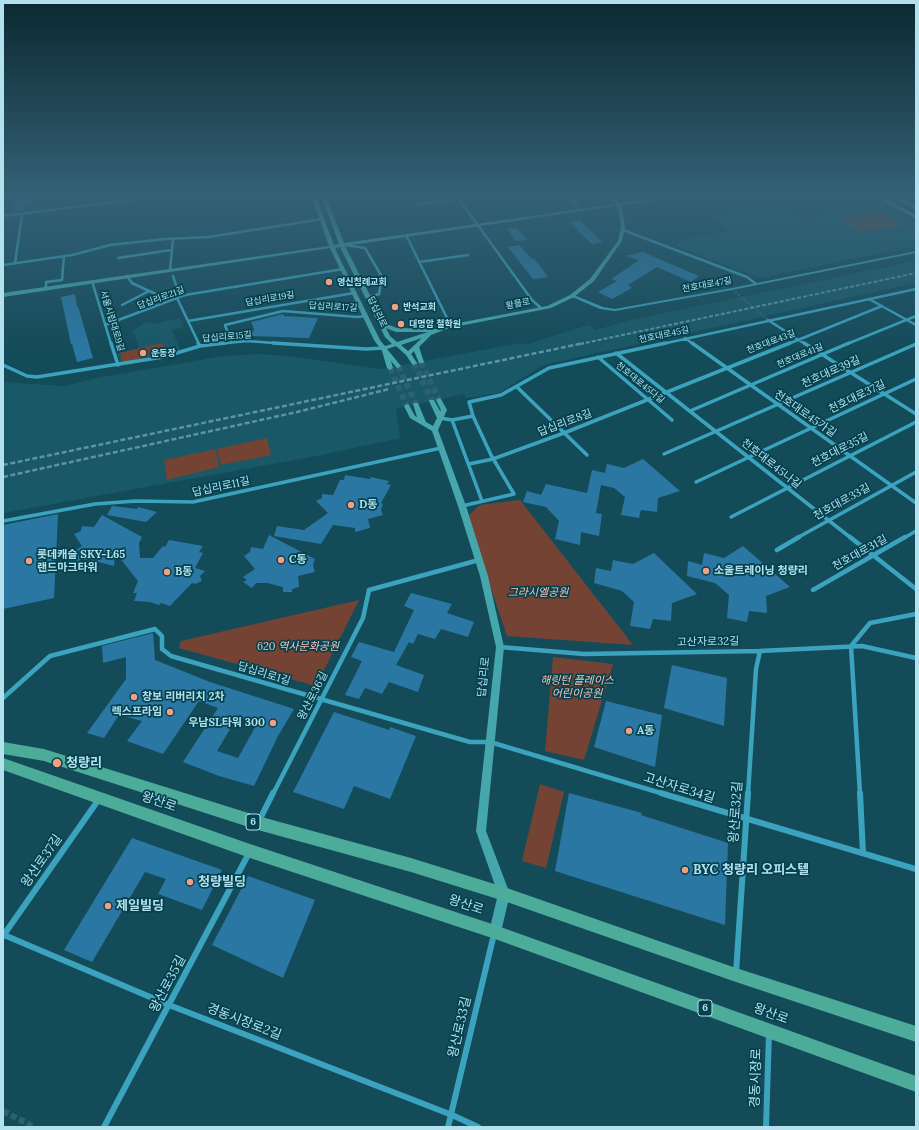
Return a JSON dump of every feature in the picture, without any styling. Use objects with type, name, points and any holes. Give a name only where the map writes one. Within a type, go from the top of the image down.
[{"type":"main road","points":[[3,295],[320,248]]},
{"type":"main road","name":"답십리로","points":[[333,248],[377,340],[398,366]]},
{"type":"main road","name":"답십리로","points":[[343,248],[388,337],[408,354],[414,363]]},
{"type":"main road","name":"황물로","points":[[385,348],[438,330],[555,305],[587,286],[605,264],[616,248]]},
{"type":"main road","points":[[381,323],[396,330],[438,330]]},
{"type":"main road","points":[[408,354],[430,333]]},
{"type":"main road","points":[[416,347],[421,362]]},
{"type":"main road","name":"답십리로","points":[[385,348],[390,368]]},
{"type":"main road","points":[[407,406],[412,417],[435,430],[444,410],[439,400]]},
{"type":"main road","points":[[432,401],[440,418]]},
{"type":"main road","points":[[416,404],[423,424]]},
{"type":"main road","name":"답십리로","points":[[435,430],[462,506],[479,560],[500,647],[481,831],[504,894]]},
{"type":"main road","name":"왕산로","points":[[3,748],[44,755],[258,823],[411,865],[504,894],[736,975],[916,1034]]},
{"type":"main road","name":"왕산로","points":[[3,765],[250,851],[495,932],[916,1084]]},
{"type":"main road","points":[[495,932],[504,894]]},
{"type":"street","points":[[15,263],[17,248]]},
{"type":"street","points":[[3,265],[88,252],[101,248]]},
{"type":"street","points":[[363,248],[365,248],[382,277],[382,285],[379,294],[368,297]]},
{"type":"street","points":[[412,248],[447,318],[459,325]]},
{"type":"street","points":[[494,248],[532,300],[541,308]]},
{"type":"street","points":[[670,248],[747,277],[756,284]]},
{"type":"street","points":[[118,258],[171,250],[170,270]]},
{"type":"street","name":"천호대로47길","points":[[572,296],[602,308],[615,310],[916,252]]},
{"type":"street","points":[[419,262],[468,255]]},
{"type":"street","points":[[46,288],[46,282],[62,280],[64,256]]},
{"type":"street","name":"답십리로21길","points":[[105,325],[171,302],[177,298],[272,280],[342,269]]},
{"type":"street","points":[[126,276],[128,281],[149,291],[168,299],[177,298]]},
{"type":"street","points":[[173,276],[179,294],[177,298],[200,346]]},
{"type":"street","name":"서울시립대로9길","points":[[92,282],[118,365]]},
{"type":"street","name":"천호대로45길","points":[[473,416],[468,402],[501,395],[544,370],[616,353],[916,289]]},
{"type":"street","points":[[122,305],[149,291]]},
{"type":"street","name":"답십리로19길","points":[[188,321],[275,305],[354,293]]},
{"type":"street","points":[[869,299],[916,324]]},
{"type":"street","name":"천호대로43길","points":[[665,392],[882,306]]},
{"type":"street","name":"답십리로17길","points":[[231,342],[225,325],[283,311],[357,317],[365,316]]},
{"type":"street","name":"천호대로41길","points":[[690,411],[820,354],[916,316]]},
{"type":"street","points":[[768,320],[916,414]]},
{"type":"street","name":"천호대로45가길","points":[[685,338],[724,368],[916,503]]},
{"type":"street","name":"답십리로15길","points":[[3,365],[27,376],[37,377],[163,357],[200,346],[231,342],[247,341],[366,349],[385,348]]},
{"type":"street","name":"천호대로39길","points":[[664,454],[916,344]]},
{"type":"street","name":"천호대로45나길","points":[[616,353],[916,589]]},
{"type":"street","name":"천호대로45다길","points":[[598,358],[672,420]]},
{"type":"street","name":"천호대로37길","points":[[696,482],[916,379]]},
{"type":"street","points":[[517,387],[587,455]]},
{"type":"street","name":"답십리로8길","points":[[469,464],[493,459],[564,433],[665,392]]},
{"type":"street","points":[[440,418],[452,420],[473,416],[493,459],[514,494],[462,506]]},
{"type":"street","points":[[452,420],[482,501]]},
{"type":"street","name":"천호대로35길","points":[[731,517],[916,422]]},
{"type":"street","name":"답십리로11길","points":[[3,522],[95,504],[136,501],[189,503],[441,448]]},
{"type":"street","name":"천호대로33길","points":[[777,550],[828,520],[916,472]]},
{"type":"street","name":"천호대로31길","points":[[813,590],[916,531]]},
{"type":"street","name":"왕산로36길","points":[[258,823],[363,618],[369,590],[479,560]]},
{"type":"street","points":[[863,853],[851,646],[870,623],[916,614]]},
{"type":"street","name":"답십리로1길","points":[[3,698],[50,656],[155,629],[162,636],[162,649],[171,656],[470,742],[490,742]]},
{"type":"street","name":"고산자로32길","points":[[500,647],[584,654],[760,651],[862,646],[916,658]]},
{"type":"street","name":"왕산로32길","points":[[736,975],[756,668],[760,651]]},
{"type":"street","name":"고산자로34길","points":[[490,742],[916,869]]},
{"type":"street","name":"왕산로37길","points":[[4,935],[99,799]]},
{"type":"street","name":"왕산로35길","points":[[104,1127],[250,851]]},
{"type":"street","name":"왕산로33길","points":[[448,1127],[495,932]]},
{"type":"street","name":"경동시장로2길","points":[[4,935],[169,1005],[452,1115],[478,1127]]},
{"type":"street","name":"경동시장로","points":[[766,1127],[770,1031]]},
{"type":"shaded area","points":[[681,248],[908,248],[760,278]]},
{"type":"shaded area","points":[[916,261],[916,283],[543,365],[499,393],[466,398],[464,394],[396,409],[400,438],[322,455],[3,513],[3,382],[65,386],[96,378],[224,356],[260,354],[289,356],[381,369],[521,343],[525,345],[588,325],[596,330],[630,320]]},
{"type":"shaded area","points":[[180,318],[184,327],[172,330],[180,349],[121,364],[117,353],[139,348],[134,334],[131,332],[146,322],[153,324]]},
{"type":"green space","name":"운동장","points":[[162,343],[166,352],[123,363],[120,353]]},
{"type":"green space","points":[[267,438],[271,455],[221,465],[217,449]]},
{"type":"green space","points":[[216,449],[219,467],[167,480],[164,460]]},
{"type":"green space","name":"그라시엘공원","points":[[520,500],[633,645],[507,636],[467,517],[480,505]]},
{"type":"green space","name":"620 역사문화공원","points":[[359,600],[316,686],[179,648],[181,641]]},
{"type":"green space","name":"해링턴 플레이스 어린이공원","points":[[553,657],[613,664],[584,760],[545,751]]},
{"type":"green space","points":[[540,784],[564,792],[546,868],[522,861]]},
{"type":"building","points":[[509,248],[522,248],[532,259],[534,258],[548,277],[533,279]]},
{"type":"building","points":[[643,252],[699,276],[691,282],[657,267],[628,285],[632,288],[612,299],[598,292],[617,281],[611,279],[639,260],[626,256]]},
{"type":"building","points":[[75,294],[77,307],[78,306],[93,358],[77,362],[71,344],[61,297]]},
{"type":"building","points":[[283,314],[284,316],[318,318],[309,338],[251,336],[254,329],[251,322]]},
{"type":"building","points":[[643,459],[680,491],[658,498],[657,512],[641,510],[639,518],[621,515],[625,497],[614,488],[601,485],[596,513],[602,514],[599,536],[581,532],[580,545],[555,539],[559,521],[546,507],[523,502],[527,491],[541,495],[546,484],[587,493],[592,470],[605,473],[607,464],[624,468]]},
{"type":"building","name":"D동","points":[[345,475],[370,479],[371,477],[389,481],[387,484],[391,485],[381,503],[383,504],[381,510],[383,515],[368,519],[370,528],[355,532],[355,528],[333,525],[321,544],[274,536],[277,526],[304,530],[328,513],[316,501],[322,498],[322,494],[333,495],[340,480],[344,480]]},
{"type":"building","points":[[112,506],[137,509],[138,507],[157,512],[146,522],[107,515]]},
{"type":"building","name":"롯데캐슬 SKY-L65 랜드마크타워","points":[[58,514],[54,598],[3,609],[3,525]]},
{"type":"building","points":[[102,515],[142,537],[139,543],[140,558],[153,558],[163,546],[165,547],[169,540],[203,546],[199,552],[203,553],[195,568],[205,571],[200,576],[202,581],[195,584],[192,583],[170,606],[161,603],[159,605],[150,602],[134,601],[137,593],[133,593],[138,581],[115,552],[114,566],[91,560],[80,560],[75,564],[64,557],[82,546],[74,534],[81,531],[82,526],[94,527]]},
{"type":"building","name":"C동","points":[[269,535],[315,559],[313,565],[315,572],[298,576],[299,587],[292,589],[292,592],[283,592],[283,587],[267,583],[256,583],[252,588],[243,582],[247,580],[243,577],[255,569],[244,556],[250,552],[251,547],[263,549]]},
{"type":"building","points":[[743,546],[790,587],[766,596],[767,613],[749,611],[747,622],[727,618],[729,595],[715,583],[687,576],[688,561],[702,565],[704,553],[724,558]]},
{"type":"building","points":[[654,553],[697,594],[672,603],[671,621],[653,619],[650,629],[630,626],[634,602],[622,591],[594,583],[596,568],[611,571],[613,560],[633,564]]},
{"type":"building","points":[[411,593],[452,604],[447,613],[474,622],[468,637],[441,629],[435,639],[418,634],[413,644],[409,642],[396,665],[424,675],[418,692],[389,682],[382,694],[365,688],[359,699],[345,695],[362,661],[351,657],[359,642],[394,652],[414,610],[404,606]]},
{"type":"building","points":[[153,633],[155,660],[210,682],[294,709],[278,736],[254,786],[219,776],[183,762],[218,708],[199,701],[163,754],[127,741],[142,721],[119,715],[104,738],[87,733],[126,679],[126,657],[103,663],[102,646]],"holes":[[[238,716],[258,722],[238,758],[217,751]]]},
{"type":"building","points":[[672,665],[727,678],[724,726],[664,708]]},
{"type":"building","name":"A동","points":[[606,701],[662,715],[655,767],[594,747]]},
{"type":"building","points":[[334,712],[389,730],[390,727],[416,736],[390,799],[354,786],[344,809],[293,792]]},
{"type":"building","points":[[569,793],[642,813],[641,815],[728,843],[725,925],[555,871]]},
{"type":"building","name":"제일빌딩","points":[[132,838],[222,870],[202,910],[158,894],[166,879],[145,872],[92,962],[64,950]]},
{"type":"building","points":[[248,876],[315,900],[283,978],[212,945]]},
{"type":"tunnel","points":[[732,289],[768,320]]},
{"type":"tunnel","points":[[421,362],[439,400]]},
{"type":"tunnel","points":[[414,363],[432,401]]},
{"type":"tunnel","points":[[398,366],[416,404]]},
{"type":"tunnel","points":[[390,368],[407,406]]},
{"type":"tunnel","points":[[3,1111],[34,1127]]},
{"type":"railway","points":[[580,344],[916,273]]},
{"type":"railway","points":[[3,465],[584,343]]},
{"type":"railway","points":[[3,477],[297,412],[389,389]]},
{"type":"place","name":"영신침례교회","points":[[329,282]]},
{"type":"place","name":"반석교회","points":[[395,307]]},
{"type":"place","name":"대명암 철학원","points":[[401,324]]},
{"type":"place","name":"운동장","points":[[143,353]]},
{"type":"place","name":"D동","points":[[351,505]]},
{"type":"place","name":"C동","points":[[281,560]]},
{"type":"place","name":"롯데캐슬 SKY-L65 랜드마크타워","points":[[29,561]]},
{"type":"place","name":"소울트레이닝 청량리","points":[[706,571]]},
{"type":"place","name":"B동","points":[[167,572]]},
{"type":"place","name":"창보 리버리치 2차","points":[[134,697]]},
{"type":"place","name":"렉스프라임","points":[[170,712]]},
{"type":"place","name":"우남SL타워 300","points":[[273,723]]},
{"type":"place","name":"A동","points":[[629,731]]},
{"type":"place","name":"청량리","points":[[57,763]]},
{"type":"place","name":"BYC 청량리 오피스텔","points":[[685,870]]},
{"type":"place","name":"청량빌딩","points":[[190,882]]},
{"type":"place","name":"제일빌딩","points":[[108,906]]}]
